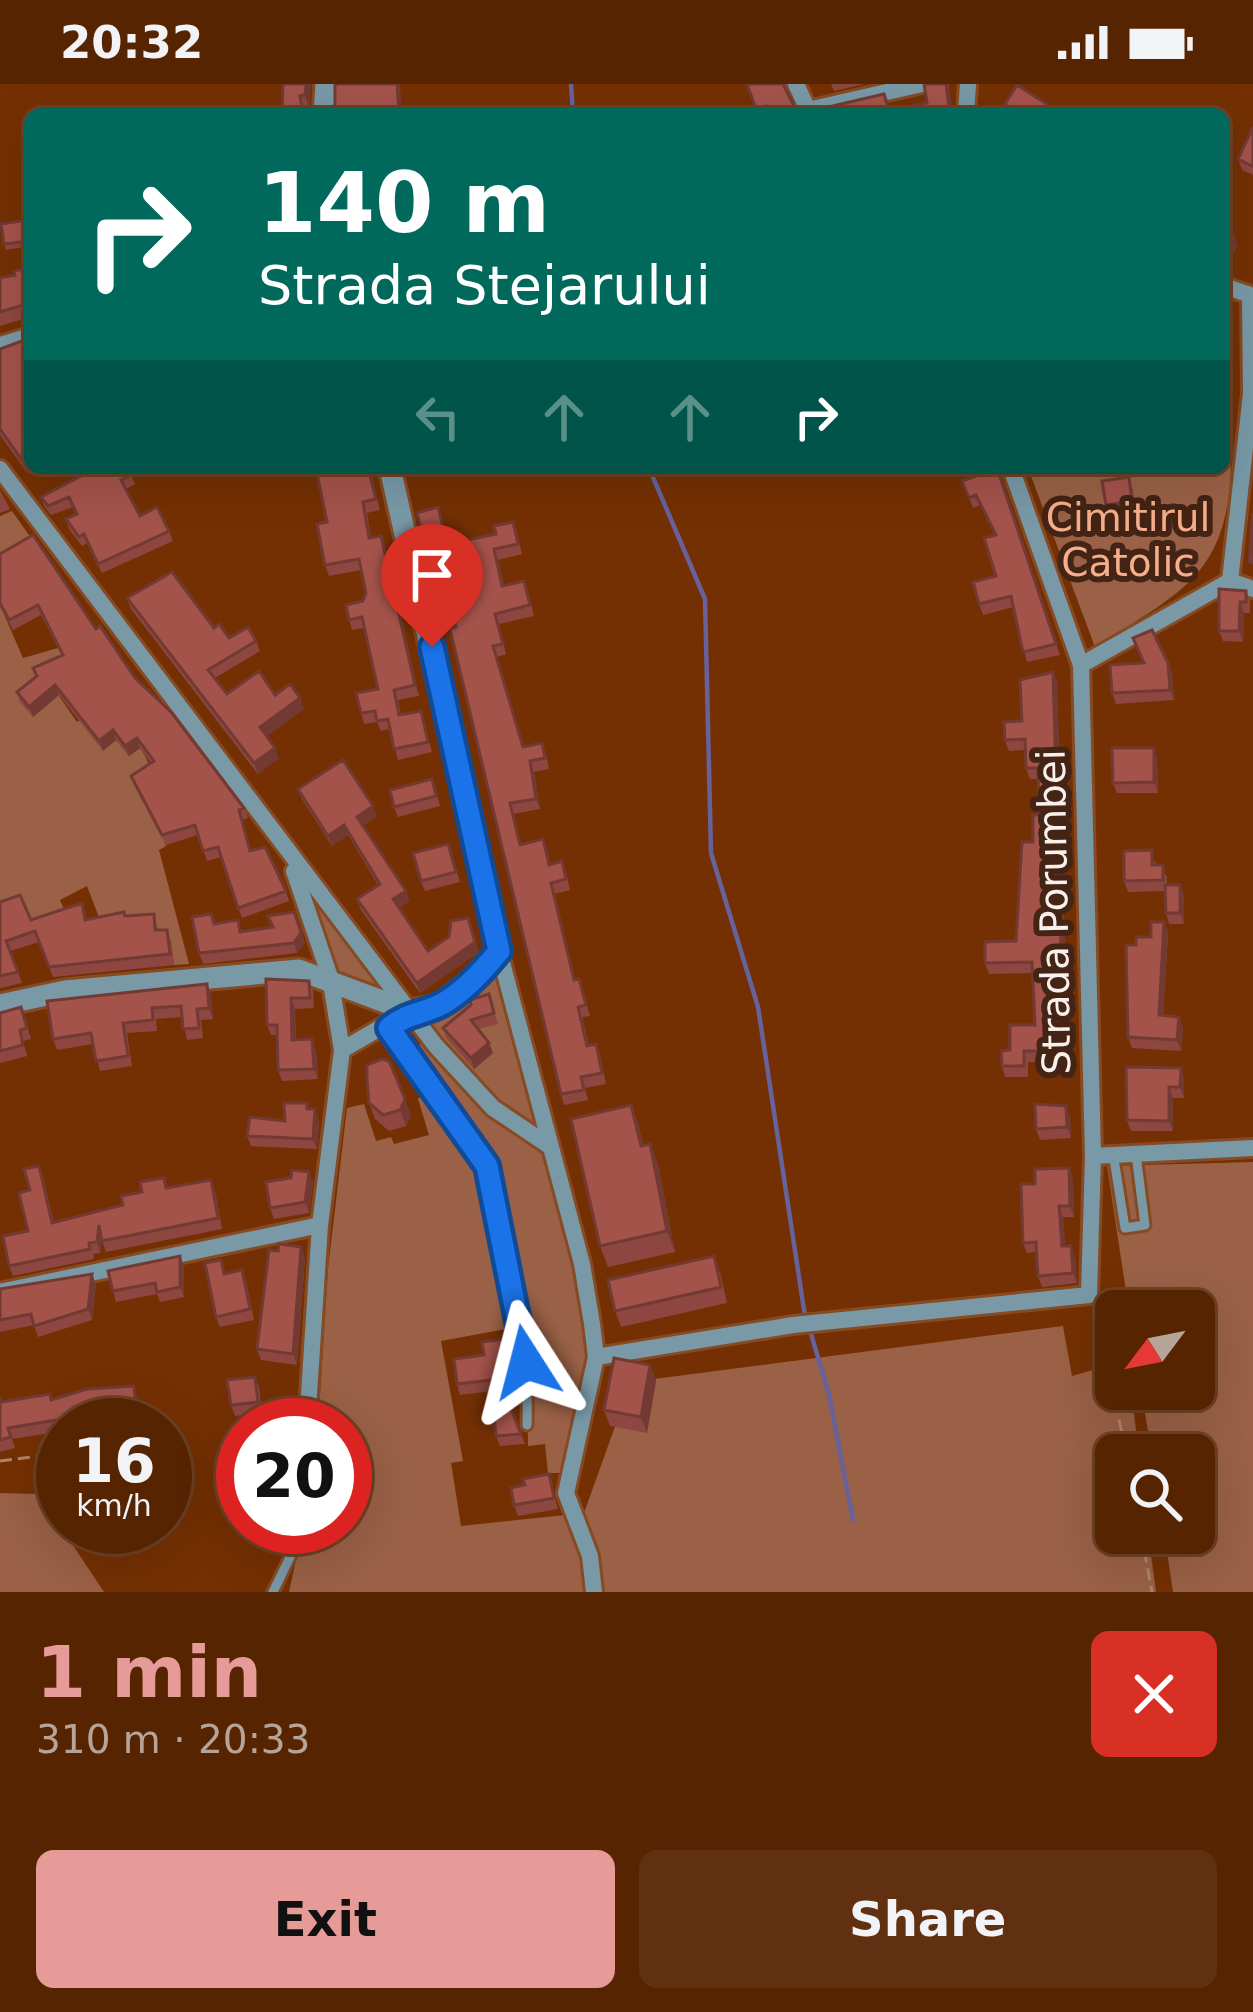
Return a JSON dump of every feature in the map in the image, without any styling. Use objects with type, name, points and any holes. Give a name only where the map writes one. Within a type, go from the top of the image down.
[{"type":"street","points":[[825,108],[915,85]]},
{"type":"street","points":[[1230,581],[1243,499],[1252,296]]},
{"type":"street","points":[[0,469],[410,1011],[493,1108],[548,1145]]},
{"type":"street","points":[[391,474],[499,951],[582,1264],[596,1358],[566,1493],[590,1556],[594,1592]]},
{"type":"street","name":"Strada Porumbei","points":[[1013,474],[1081,665],[1093,1156],[1089,1295]]},
{"type":"street","points":[[1081,665],[1230,581],[1253,589]]},
{"type":"street","points":[[288,853],[330,977],[342,1050],[320,1225],[309,1398]]},
{"type":"street","points":[[342,1050],[389,1028],[410,1011],[438,1006],[482,973],[499,951]]},
{"type":"street","points":[[0,1005],[64,992],[299,970],[330,977],[410,1011]]},
{"type":"street","points":[[1093,1156],[1135,1150],[1253,1148]]},
{"type":"street","points":[[0,1292],[320,1225]]},
{"type":"street","points":[[596,1358],[793,1325],[1089,1295]]},
{"type":"lane","points":[[375,997],[389,1028],[475,1145],[496,1192],[526,1362],[527,1425]]},
{"type":"lane","points":[[1112,1153],[1125,1228],[1145,1226],[1135,1150]]},
{"type":"lane","points":[[273,1592],[292,1554]]},
{"type":"path","points":[[1089,1295],[1109,1356],[1123,1434]]},
{"type":"path","points":[[0,1461],[36,1456]]},
{"type":"path","points":[[1145,1554],[1152,1592]]},
{"type":"green space","name":"Cimitirul Catolic","points":[[1230,423],[1231,462],[1228,500],[1210,556],[1175,594],[1095,647],[1030,474],[1230,474]]},
{"type":"green space","points":[[12,511],[31,538],[0,554],[0,516]]},
{"type":"green space","points":[[0,605],[23,658],[58,648],[82,677],[59,696],[77,722],[110,701],[116,740],[129,756],[140,748],[146,759],[166,846],[159,850],[189,964],[174,965],[171,941],[103,928],[87,886],[60,900],[68,918],[34,930],[0,914]]},
{"type":"green space","points":[[288,853],[409,1010],[330,977]]},
{"type":"green space","points":[[499,951],[596,1357],[567,1473],[548,1473],[545,1444],[528,1446],[527,1362],[496,1192],[486,1166],[408,1054],[429,1037],[410,1011],[438,1006]]},
{"type":"green space","points":[[427,1091],[479,1162],[490,1190],[511,1328],[441,1341],[463,1461],[451,1463],[461,1526],[584,1513],[631,1382],[1063,1326],[1072,1376],[1095,1369],[1095,1410],[1131,1410],[1134,1414],[1136,1434],[1095,1434],[1095,1554],[1151,1554],[1156,1592],[289,1592],[297,1554],[372,1554],[372,1398],[320,1398],[328,1268],[347,1108],[364,1104],[376,1141],[391,1137],[394,1144],[429,1135],[418,1099]]},
{"type":"green space","points":[[1253,1162],[1253,1592],[1173,1592],[1167,1554],[1215,1554],[1215,1434],[1148,1434],[1144,1410],[1215,1410],[1215,1290],[1126,1290],[1107,1166]]},
{"type":"green space","points":[[0,1493],[36,1494],[36,1554],[79,1554],[104,1592],[0,1592]]},
{"type":"building","points":[[283,84],[306,84],[305,95],[300,96],[302,108],[282,108]]},
{"type":"building","points":[[335,84],[397,84],[399,108],[333,108]]},
{"type":"building","points":[[747,84],[783,84],[795,108],[767,106],[756,108]]},
{"type":"building","points":[[924,84],[946,84],[949,108],[915,108],[927,103]]},
{"type":"building","points":[[1017,85],[1053,108],[1012,108],[1005,104]]},
{"type":"building","points":[[884,94],[888,108],[824,108]]},
{"type":"building","points":[[1253,127],[1253,165],[1252,166],[1238,159]]},
{"type":"building","points":[[24,220],[24,242],[4,244],[1,224]]},
{"type":"building","points":[[24,268],[24,305],[0,312],[0,278],[15,275],[14,271]]},
{"type":"building","points":[[24,340],[24,463],[0,429],[0,349]]},
{"type":"building","points":[[84,474],[131,474],[121,480],[140,516],[157,507],[169,531],[98,564],[84,534],[79,537],[66,519],[77,514],[69,497],[48,506],[41,497]]},
{"type":"building","points":[[317,474],[370,474],[376,499],[363,502],[369,538],[381,536],[415,685],[394,690],[399,715],[421,711],[428,742],[394,749],[388,719],[377,721],[375,711],[361,713],[356,693],[378,689],[362,617],[349,620],[346,605],[363,601],[366,593],[359,559],[325,565],[317,524],[327,522]]},
{"type":"building","points":[[999,474],[1056,644],[1023,652],[1011,596],[979,604],[973,582],[996,576],[984,538],[996,535],[976,495],[969,498],[962,481]]},
{"type":"building","points":[[1129,477],[1132,501],[1106,505],[1102,481]]},
{"type":"building","points":[[438,507],[447,544],[496,534],[494,526],[513,522],[518,544],[494,549],[502,586],[524,581],[530,605],[495,614],[503,644],[493,646],[523,747],[542,743],[545,758],[530,761],[536,799],[510,803],[520,845],[543,839],[549,865],[562,861],[566,879],[551,883],[574,980],[579,979],[586,1005],[578,1007],[587,1046],[596,1044],[602,1073],[581,1077],[584,1090],[561,1094],[450,629],[456,627],[449,601],[440,603],[417,513]]},
{"type":"building","points":[[1253,513],[1253,563],[1249,562]]},
{"type":"building","points":[[33,535],[96,629],[100,626],[135,678],[171,712],[244,808],[239,810],[250,851],[265,847],[286,891],[238,908],[218,847],[203,851],[195,825],[162,835],[131,776],[154,761],[137,738],[125,746],[113,730],[99,741],[55,685],[29,707],[17,692],[37,676],[33,668],[63,655],[38,605],[9,620],[0,603],[0,554]]},
{"type":"building","points":[[172,572],[214,628],[219,624],[229,638],[248,627],[256,641],[208,670],[227,694],[259,671],[275,695],[290,684],[300,698],[260,727],[275,748],[254,763],[127,598]]},
{"type":"building","points":[[1219,589],[1246,591],[1246,602],[1240,602],[1239,631],[1219,631]]},
{"type":"building","points":[[1152,630],[1168,663],[1170,690],[1112,693],[1110,665],[1144,663],[1133,638]]},
{"type":"building","points":[[1053,672],[1064,1051],[1024,1051],[1024,1066],[1002,1066],[1001,1051],[1010,1050],[1010,1025],[1035,1025],[1032,962],[985,963],[985,942],[1016,941],[1022,842],[1033,842],[1033,815],[1039,815],[1038,768],[1026,768],[1025,739],[1005,740],[1004,722],[1022,721],[1020,680]]},
{"type":"building","points":[[1112,748],[1154,748],[1154,782],[1113,783]]},
{"type":"building","points":[[343,760],[373,806],[357,817],[406,891],[393,899],[428,951],[449,937],[451,921],[468,918],[475,942],[417,983],[357,899],[380,884],[344,825],[328,836],[298,789]]},
{"type":"building","points":[[432,779],[436,796],[394,807],[390,790]]},
{"type":"building","points":[[448,844],[456,872],[421,881],[413,853]]},
{"type":"building","points":[[1152,850],[1152,865],[1163,865],[1163,880],[1124,881],[1124,851]]},
{"type":"building","points":[[1165,885],[1180,885],[1180,913],[1166,913]]},
{"type":"building","points":[[20,895],[31,920],[82,903],[85,920],[124,912],[125,916],[154,914],[155,930],[167,930],[170,954],[49,967],[35,931],[6,941],[18,972],[0,976],[0,902]]},
{"type":"building","points":[[294,912],[301,932],[294,943],[199,953],[192,917],[211,914],[214,924],[238,920],[240,932],[273,927],[268,916]]},
{"type":"building","points":[[1151,922],[1164,922],[1159,1015],[1179,1017],[1177,1040],[1128,1037],[1126,945],[1136,945],[1136,937],[1151,937]]},
{"type":"building","points":[[266,979],[309,981],[310,998],[291,998],[292,1040],[312,1039],[314,1069],[278,1070],[277,1025],[267,1025]]},
{"type":"building","points":[[207,984],[209,1008],[197,1009],[199,1028],[183,1029],[181,1006],[152,1008],[153,1020],[123,1023],[128,1056],[96,1061],[91,1033],[53,1039],[47,1001]]},
{"type":"building","points":[[489,994],[494,1013],[471,1020],[489,1043],[471,1058],[443,1028],[471,1005],[470,1000]]},
{"type":"building","points":[[21,1007],[27,1028],[20,1030],[23,1045],[0,1051],[0,1013]]},
{"type":"building","points":[[389,1061],[405,1099],[400,1110],[383,1115],[369,1103],[367,1078],[367,1065]]},
{"type":"building","points":[[1126,1067],[1181,1068],[1180,1087],[1169,1087],[1169,1121],[1127,1120]]},
{"type":"building","points":[[284,1103],[307,1103],[307,1109],[315,1109],[313,1139],[247,1136],[250,1117],[285,1121]]},
{"type":"building","points":[[1035,1104],[1066,1106],[1067,1127],[1036,1129]]},
{"type":"building","points":[[631,1105],[641,1146],[650,1144],[667,1231],[600,1246],[571,1119]]},
{"type":"building","points":[[39,1166],[52,1223],[123,1205],[121,1196],[142,1192],[140,1182],[164,1178],[166,1188],[211,1180],[218,1218],[102,1241],[99,1225],[97,1242],[89,1243],[90,1249],[9,1266],[3,1236],[28,1231],[19,1193],[30,1190],[24,1169]]},
{"type":"building","points":[[1069,1168],[1070,1206],[1059,1206],[1062,1246],[1071,1246],[1073,1273],[1038,1276],[1036,1242],[1023,1243],[1021,1184],[1035,1184],[1035,1169]]},
{"type":"building","points":[[292,1170],[309,1172],[305,1202],[270,1208],[266,1182],[291,1178]]},
{"type":"building","points":[[279,1244],[301,1247],[293,1354],[257,1349],[269,1250],[278,1251]]},
{"type":"building","points":[[180,1256],[180,1287],[157,1292],[155,1283],[113,1291],[108,1271]]},
{"type":"building","points":[[714,1256],[721,1287],[615,1311],[608,1280]]},
{"type":"building","points":[[221,1260],[224,1274],[242,1270],[250,1309],[216,1317],[205,1263]]},
{"type":"building","points":[[92,1274],[88,1309],[34,1326],[31,1314],[0,1320],[0,1289]]},
{"type":"building","points":[[511,1338],[514,1377],[499,1379],[521,1434],[496,1436],[491,1380],[457,1384],[454,1359],[484,1355],[482,1342]]},
{"type":"building","points":[[614,1358],[650,1365],[641,1417],[604,1410]]},
{"type":"building","points":[[255,1377],[258,1398],[230,1398],[227,1380]]},
{"type":"building","points":[[134,1386],[135,1398],[58,1398],[87,1389]]},
{"type":"building","points":[[50,1394],[51,1398],[36,1398],[36,1423],[8,1428],[11,1437],[0,1440],[0,1397],[1,1402]]},
{"type":"building","points":[[549,1474],[554,1498],[514,1505],[511,1488],[525,1485],[523,1479]]},
{"type":"waterway","points":[[571,84],[573,108]]},
{"type":"waterway","points":[[652,474],[705,599],[711,853],[758,1007],[804,1310],[829,1395],[853,1520]]},
{"type":"route","points":[[432,647],[499,951],[482,973],[438,1006],[410,1011],[389,1028],[487,1166],[496,1192],[526,1362]]}]
